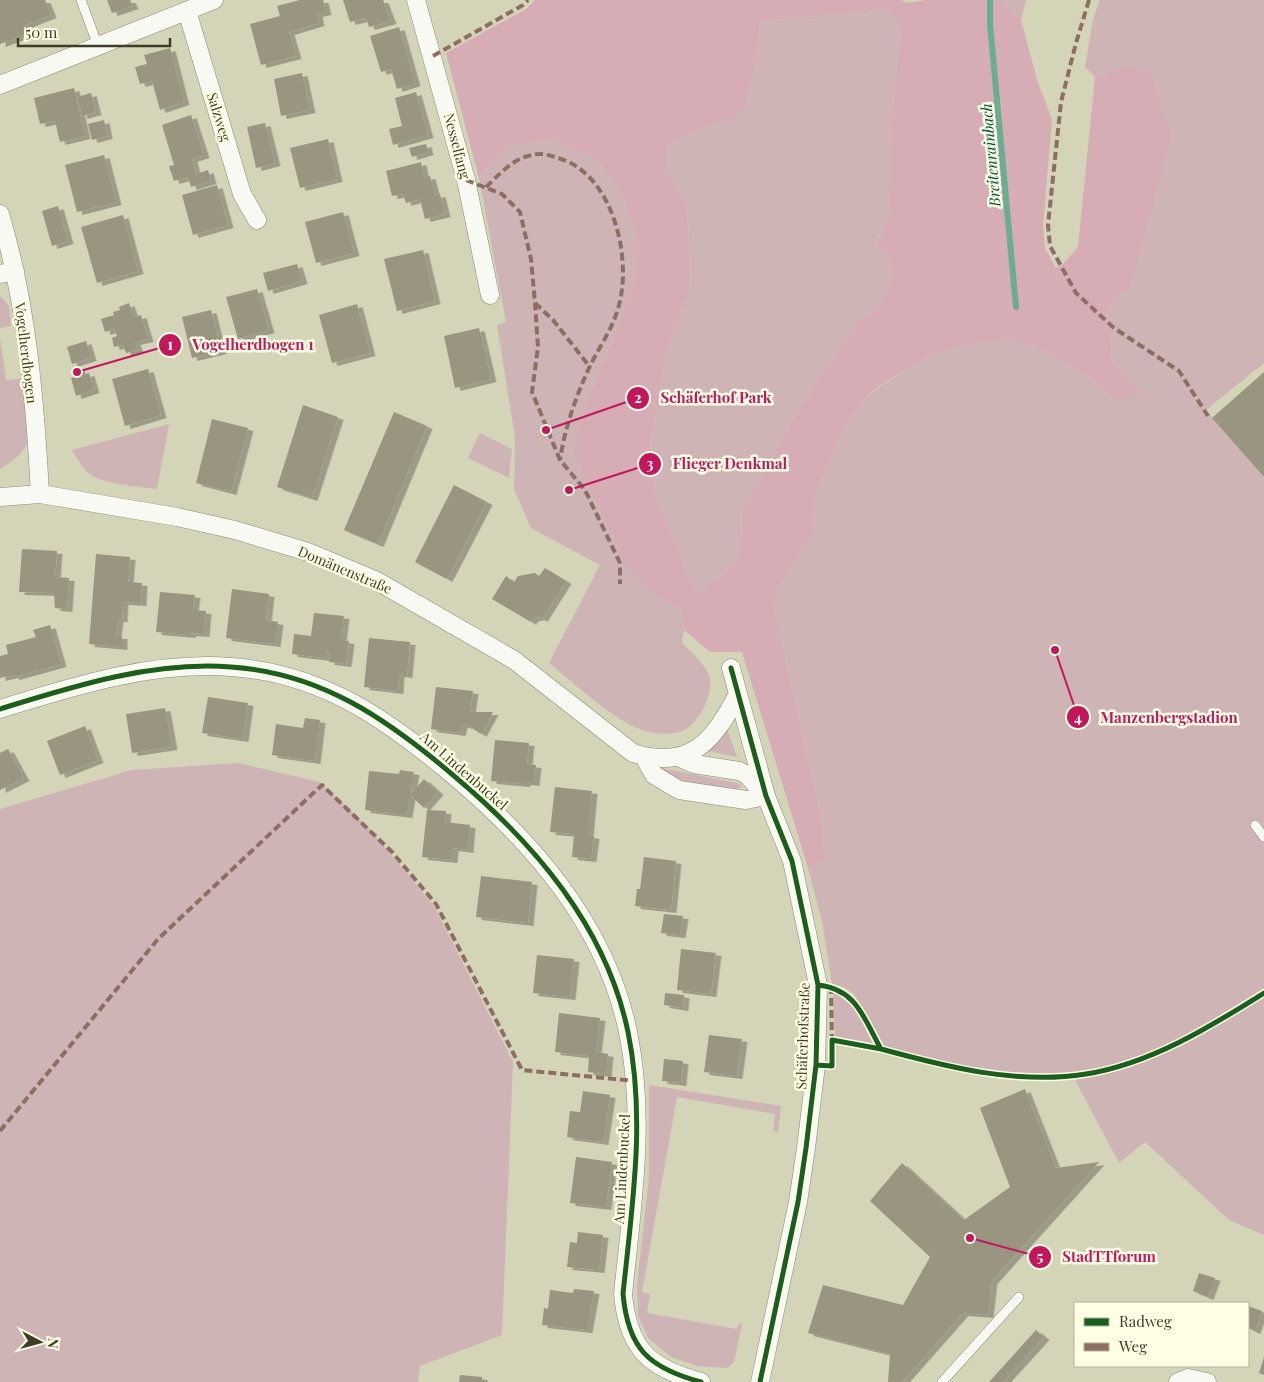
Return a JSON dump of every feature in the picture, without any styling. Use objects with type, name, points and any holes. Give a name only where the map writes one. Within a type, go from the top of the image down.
[{"type":"street","points":[[0,85],[214,0]]},
{"type":"street","name":"Nesselfang","points":[[416,0],[466,180],[490,295]]},
{"type":"street","name":"Salzweg","points":[[187,11],[242,194],[257,220]]},
{"type":"street","name":"Vogelherdbogen","points":[[0,214],[8,272],[38,444],[40,494]]},
{"type":"street","name":"Domänenstraße","points":[[0,497],[40,494],[177,517],[235,530],[308,552],[377,581],[514,660],[633,753],[644,757],[678,757],[701,747],[717,730],[738,694]]},
{"type":"street","name":"Am Lindenbuckel","points":[[0,709],[141,672],[190,665],[233,667],[296,679],[358,704],[388,722],[444,767],[506,823],[545,864],[571,899],[604,960],[628,1029],[635,1081],[638,1132],[623,1294],[625,1316],[630,1334],[648,1357],[661,1368],[679,1376],[701,1382]]},
{"type":"street","name":"Schäferhofstraße","points":[[731,668],[766,796],[792,860],[818,984],[816,1065],[806,1148],[760,1382]]},
{"type":"street","name":"Domänenstraße","points":[[644,757],[654,775],[679,790],[746,800],[766,796]]},
{"type":"street","name":"Domänenstraße","points":[[678,757],[694,764],[723,768],[747,775],[766,796]]},
{"type":"street","points":[[1178,1382],[1188,1378],[1207,1382]]},
{"type":"lane","points":[[81,0],[98,46]]},
{"type":"lane","points":[[1255,825],[1264,837]]},
{"type":"lane","points":[[942,1382],[1019,1297]]},
{"type":"shaded area","points":[[535,0],[901,0],[906,3],[926,0],[1001,0],[1021,20],[1038,83],[1052,119],[1043,226],[1045,248],[1056,268],[1063,264],[1078,247],[1095,77],[1125,66],[1150,73],[1171,138],[1129,289],[1114,299],[1105,314],[1110,330],[1112,360],[1143,396],[1112,399],[1087,376],[1049,353],[1023,342],[998,341],[965,345],[929,356],[877,387],[856,409],[842,432],[814,498],[813,538],[787,570],[773,604],[821,814],[825,859],[808,868],[742,652],[710,652],[684,630],[681,610],[648,588],[624,562],[575,454],[579,423],[634,284],[637,265],[635,232],[623,195],[597,159],[553,139],[508,146],[479,178],[446,53],[526,9]],"holes":[[[887,10],[901,26],[891,124],[888,216],[876,243],[890,257],[893,279],[878,306],[855,326],[807,396],[742,510],[741,537],[736,562],[698,594],[686,573],[677,545],[657,501],[649,453],[667,349],[691,286],[687,204],[666,170],[666,147],[687,134],[726,121],[744,107],[756,62],[760,21]]]},
{"type":"shaded area","points":[[1001,0],[1026,0],[1021,20]]},
{"type":"shaded area","points":[[1100,0],[1264,0],[1264,363],[1206,410],[1264,477],[1264,1235],[1229,1220],[1145,1142],[1119,1163],[1074,1078],[1019,1080],[984,1076],[889,1054],[854,994],[846,988],[832,984],[822,921],[808,868],[825,859],[821,814],[773,604],[787,570],[813,538],[814,498],[842,432],[856,409],[877,388],[929,356],[965,345],[998,341],[1023,342],[1049,353],[1087,376],[1112,399],[1142,395],[1112,360],[1110,330],[1105,314],[1114,299],[1129,289],[1125,66],[1095,77],[1085,67],[1093,19]]},
{"type":"shaded area","points":[[887,10],[901,26],[891,124],[888,216],[876,242],[890,257],[893,279],[878,306],[855,326],[809,393],[742,510],[741,537],[736,562],[698,594],[686,573],[677,545],[657,501],[649,453],[667,349],[691,286],[687,204],[666,170],[666,147],[687,134],[726,121],[756,62],[760,21]]},
{"type":"shaded area","points":[[553,139],[597,159],[623,195],[635,232],[637,265],[634,284],[579,423],[673,605],[681,610],[684,630],[682,643],[701,662],[709,675],[710,691],[699,717],[687,729],[671,734],[642,730],[631,725],[594,700],[549,663],[600,565],[531,528],[514,489],[515,437],[497,325],[506,322],[479,178],[508,146]]},
{"type":"shaded area","points":[[0,296],[9,306],[11,326],[0,328]]},
{"type":"shaded area","points":[[0,337],[6,380],[23,378],[30,430],[28,441],[23,450],[14,460],[0,469]]},
{"type":"shaded area","points":[[169,424],[157,489],[119,484],[99,479],[85,470],[72,450]]},
{"type":"shaded area","points":[[480,433],[512,449],[509,478],[468,458]]},
{"type":"shaded area","points":[[727,729],[737,757],[708,751]]},
{"type":"shaded area","points":[[238,763],[320,782],[367,826],[434,906],[513,1062],[502,1335],[420,1366],[418,1382],[0,1382],[0,809],[132,770]]},
{"type":"shaded area","points":[[661,768],[737,783],[741,787],[735,790],[682,781],[661,772]]},
{"type":"shaded area","points":[[833,991],[854,1007],[873,1044],[835,1037]]},
{"type":"shaded area","points":[[649,1085],[781,1106],[778,1132],[773,1131],[775,1114],[677,1097],[642,1292],[650,1294],[647,1313],[737,1329],[739,1323],[742,1324],[734,1362],[727,1368],[697,1366],[671,1357],[648,1338],[638,1316],[637,1285],[649,1177]]},
{"type":"building","points":[[0,0],[45,0],[51,15],[23,26],[27,34],[0,44]]},
{"type":"building","points":[[107,0],[130,0],[133,6],[112,13]]},
{"type":"building","points":[[300,0],[323,0],[326,12],[317,14],[319,23],[289,32],[296,56],[261,65],[250,24],[280,16],[277,6]]},
{"type":"building","points":[[343,0],[383,0],[391,21],[369,27],[366,18],[350,22]]},
{"type":"building","points":[[399,27],[415,83],[397,89],[391,69],[381,72],[370,36]]},
{"type":"building","points":[[170,48],[184,102],[160,110],[152,81],[140,84],[135,67],[147,64],[144,55]]},
{"type":"building","points":[[302,73],[310,110],[281,116],[274,79]]},
{"type":"building","points":[[74,88],[85,136],[60,142],[55,121],[40,124],[34,98]]},
{"type":"building","points":[[416,92],[428,135],[393,145],[389,129],[402,126],[395,98]]},
{"type":"building","points":[[91,93],[96,112],[82,116],[77,97]]},
{"type":"building","points":[[191,115],[204,155],[192,159],[196,174],[208,170],[211,181],[191,187],[188,177],[174,181],[169,166],[174,165],[162,125]]},
{"type":"building","points":[[104,120],[107,136],[92,140],[88,124]]},
{"type":"building","points":[[265,123],[275,163],[256,168],[247,127]]},
{"type":"building","points":[[328,139],[337,179],[300,188],[290,148]]},
{"type":"building","points":[[426,144],[428,152],[412,157],[409,148]]},
{"type":"building","points":[[104,155],[116,202],[77,212],[65,165]]},
{"type":"building","points":[[421,162],[424,177],[430,176],[435,195],[440,194],[445,214],[425,219],[420,199],[406,203],[403,194],[392,196],[386,171]]},
{"type":"building","points":[[217,185],[228,225],[193,235],[182,195]]},
{"type":"building","points":[[58,206],[68,241],[52,246],[42,211]]},
{"type":"building","points":[[343,212],[354,253],[316,263],[305,222]]},
{"type":"building","points":[[123,215],[138,271],[97,283],[81,227]]},
{"type":"building","points":[[423,250],[435,301],[397,311],[384,259]]},
{"type":"building","points":[[297,264],[302,281],[268,291],[263,273]]},
{"type":"building","points":[[257,289],[269,330],[238,339],[226,297]]},
{"type":"building","points":[[129,303],[134,317],[141,315],[148,339],[135,342],[138,350],[126,353],[123,345],[114,347],[112,338],[117,336],[114,329],[105,332],[101,319],[114,315],[113,312],[120,310],[119,307]]},
{"type":"building","points":[[357,304],[370,353],[332,363],[319,315]]},
{"type":"building","points":[[211,310],[221,351],[192,358],[182,317]]},
{"type":"building","points":[[479,328],[491,379],[455,388],[444,336]]},
{"type":"building","points":[[86,341],[91,358],[72,364],[67,347]]},
{"type":"building","points":[[79,367],[81,375],[89,373],[94,390],[76,396],[71,378],[75,377],[72,369]]},
{"type":"building","points":[[148,369],[161,415],[125,426],[112,379]]},
{"type":"building","points":[[1264,372],[1264,477],[1212,418]]},
{"type":"building","points":[[303,405],[338,417],[312,498],[277,487]]},
{"type":"building","points":[[394,412],[427,426],[378,544],[344,530]]},
{"type":"building","points":[[212,419],[248,428],[231,492],[196,483]]},
{"type":"building","points":[[454,485],[487,502],[447,579],[415,562]]},
{"type":"building","points":[[22,549],[57,551],[55,577],[69,578],[67,609],[55,608],[54,593],[19,592]]},
{"type":"building","points":[[96,554],[130,557],[128,582],[142,583],[141,603],[123,602],[122,619],[118,619],[116,636],[122,636],[122,647],[89,644]]},
{"type":"building","points":[[545,568],[566,581],[542,619],[539,617],[532,619],[531,622],[492,599],[506,576],[514,582],[518,576],[535,573],[539,576]]},
{"type":"building","points":[[232,589],[269,594],[266,620],[278,622],[275,644],[226,638]]},
{"type":"building","points":[[160,592],[195,595],[193,610],[206,611],[204,634],[191,633],[190,635],[156,632]]},
{"type":"building","points":[[314,613],[344,616],[341,640],[349,641],[346,664],[329,662],[330,652],[325,651],[325,658],[292,654],[294,634],[311,636]]},
{"type":"building","points":[[50,625],[61,664],[14,677],[13,675],[0,678],[0,656],[8,654],[6,645],[36,637],[33,630]]},
{"type":"building","points":[[369,638],[410,642],[407,675],[399,674],[398,691],[364,687]]},
{"type":"building","points":[[436,687],[473,691],[470,712],[493,712],[481,734],[469,726],[462,725],[460,733],[431,729]]},
{"type":"building","points":[[208,697],[248,703],[243,739],[202,733]]},
{"type":"building","points":[[165,708],[172,747],[132,753],[126,714]]},
{"type":"building","points":[[305,718],[320,720],[315,761],[272,755],[276,724],[303,728]]},
{"type":"building","points":[[85,726],[98,760],[60,775],[47,741]]},
{"type":"building","points":[[495,740],[529,743],[527,764],[536,765],[534,783],[491,781]]},
{"type":"building","points":[[8,749],[24,778],[0,790],[0,753]]},
{"type":"building","points":[[400,770],[414,772],[407,815],[365,810],[369,771],[399,774]]},
{"type":"building","points":[[424,779],[438,792],[424,808],[410,795]]},
{"type":"building","points":[[555,787],[592,791],[588,835],[594,836],[591,859],[572,857],[574,834],[550,832]]},
{"type":"building","points":[[427,810],[446,811],[445,822],[470,825],[468,850],[453,848],[452,860],[422,857]]},
{"type":"building","points":[[644,857],[676,861],[671,910],[635,906],[637,889],[640,889]]},
{"type":"building","points":[[481,876],[532,882],[528,923],[476,917]]},
{"type":"building","points":[[664,914],[683,916],[680,935],[661,933]]},
{"type":"building","points":[[681,949],[716,953],[711,994],[677,990]]},
{"type":"building","points":[[537,955],[574,959],[570,997],[533,993]]},
{"type":"building","points":[[665,993],[684,995],[683,1008],[664,1005]]},
{"type":"building","points":[[559,1013],[600,1018],[596,1052],[608,1054],[606,1074],[588,1072],[589,1056],[555,1052]]},
{"type":"building","points":[[709,1035],[742,1039],[737,1076],[704,1072]]},
{"type":"building","points":[[664,1059],[683,1061],[681,1083],[662,1081]]},
{"type":"building","points":[[1025,1089],[1056,1168],[1099,1162],[992,1281],[988,1315],[963,1313],[902,1382],[888,1382],[890,1354],[808,1333],[823,1285],[903,1305],[930,1257],[870,1201],[902,1163],[964,1220],[1010,1187],[980,1108]]},
{"type":"building","points":[[583,1091],[610,1095],[603,1142],[567,1137],[570,1111],[580,1112]]},
{"type":"building","points":[[576,1157],[612,1162],[606,1207],[570,1203]]},
{"type":"building","points":[[578,1232],[603,1235],[599,1270],[567,1267],[570,1242],[577,1243]]},
{"type":"building","points":[[1199,1273],[1215,1278],[1208,1297],[1193,1291]]},
{"type":"building","points":[[574,1289],[594,1291],[587,1330],[542,1325],[544,1308],[548,1309],[550,1290],[573,1293]]},
{"type":"building","points":[[1249,1306],[1262,1311],[1255,1331],[1249,1328]]},
{"type":"building","points":[[1036,1330],[1044,1337],[1003,1382],[989,1382]]},
{"type":"building","points":[[1264,1357],[1264,1375],[1259,1373]]},
{"type":"building","points":[[460,1375],[482,1377],[482,1382],[459,1382]]},
{"type":"waterway","name":"Breitenrainbach","points":[[990,0],[990,24],[1016,307]]},
{"type":"marked path","points":[[433,56],[523,5],[528,0]]},
{"type":"marked path","points":[[1089,0],[1061,102],[1048,225],[1050,246],[1076,293],[1114,328],[1179,371],[1208,416]]},
{"type":"marked path","points":[[486,187],[505,169],[522,158],[544,154],[561,159],[579,168],[594,182],[606,200],[620,242],[623,264],[619,305],[614,321],[590,366],[576,400],[568,424],[560,460]]},
{"type":"marked path","points":[[466,180],[502,194],[520,212],[531,259],[538,347],[532,392],[560,460],[585,490],[620,563],[620,584]]},
{"type":"marked path","points":[[535,303],[553,320],[590,367]]},
{"type":"marked path","points":[[0,1131],[158,939],[322,785],[392,852],[436,904],[522,1070],[635,1081]]},
{"type":"marked path","points":[[831,986],[832,1040]]},
{"type":"cycle path","points":[[0,709],[85,684],[143,672],[202,666],[264,671],[323,689],[351,702],[403,735],[483,801],[538,858],[563,889],[603,957],[617,993],[628,1032],[633,1065],[637,1130],[636,1163],[623,1294],[626,1313],[630,1329],[644,1353],[655,1363],[668,1370],[701,1382]]},
{"type":"cycle path","points":[[731,668],[766,796],[792,861],[818,985],[816,1065],[806,1148],[798,1202],[760,1382]]},
{"type":"cycle path","points":[[818,985],[842,992],[851,999],[858,1007],[881,1049],[957,1068],[1008,1076],[1034,1077],[1086,1074],[1133,1062],[1201,1031],[1264,993]]},
{"type":"cycle path","points":[[816,1065],[832,1066],[832,1040],[881,1049]]},
{"type":"place","name":"Vogelherdbogen 1","points":[[77,372]]},
{"type":"place","name":"Schäferhof Park","points":[[546,430]]},
{"type":"place","name":"Flieger Denkmal","points":[[569,490]]},
{"type":"place","name":"Manzenbergstadion","points":[[1055,650]]},
{"type":"place","name":"StadTTforum","points":[[970,1238]]}]
